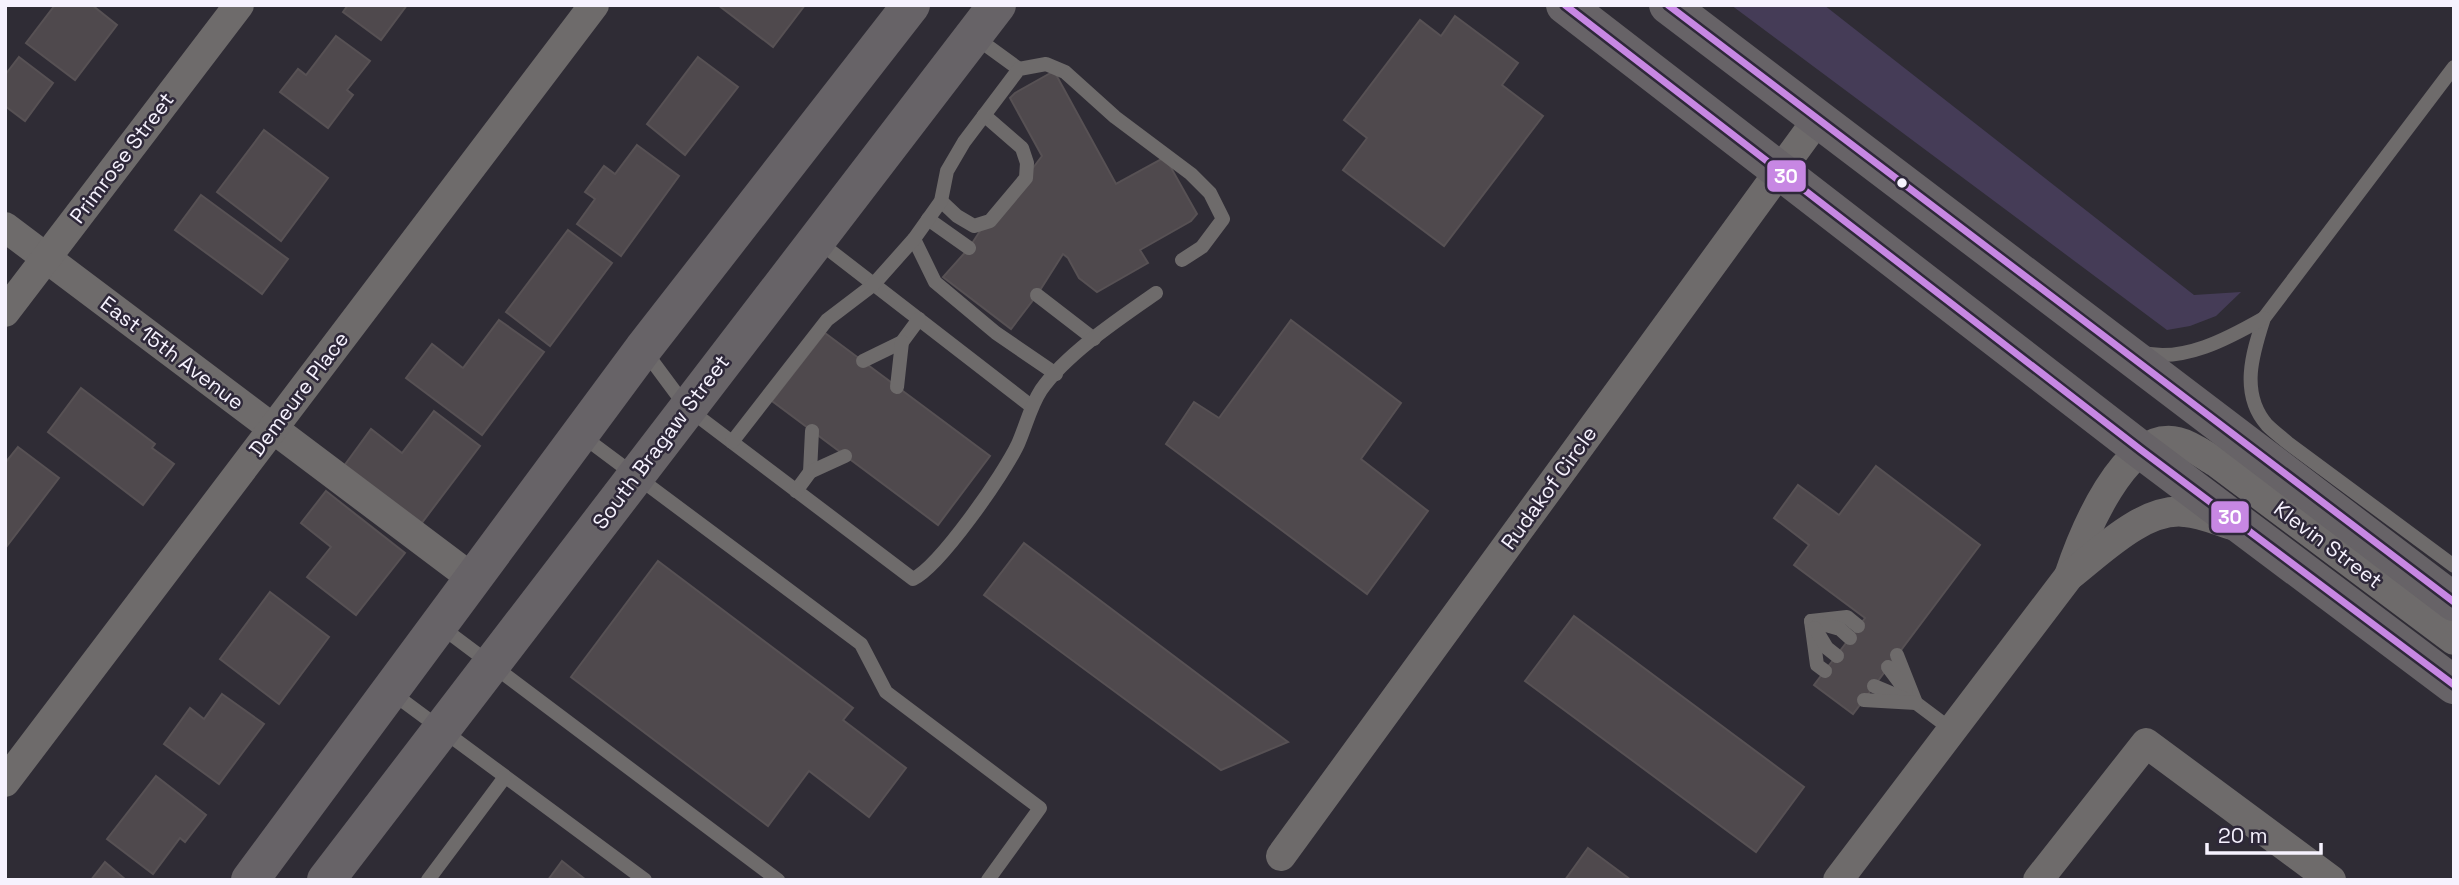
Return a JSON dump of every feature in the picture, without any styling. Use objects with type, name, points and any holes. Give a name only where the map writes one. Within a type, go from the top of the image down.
[{"type":"main road","points":[[250,880],[643,349],[911,5]]},
{"type":"main road","name":"South Bragaw Street","points":[[326,880],[997,5]]},
{"type":"main road","points":[[1565,5],[2141,450],[2454,685]]},
{"type":"main road","points":[[1668,5],[2454,602]]},
{"type":"street","name":"Primrose Street","points":[[5,312],[239,5]]},
{"type":"street","name":"Demeure Place","points":[[5,782],[594,5]]},
{"type":"street","name":"Rudakof Circle","points":[[1281,856],[1817,120]]},
{"type":"street","name":"East 15th Avenue","points":[[5,227],[473,579]]},
{"type":"street","name":"Klevin Street","points":[[2069,576],[2090,522],[2123,468],[2141,450],[2158,442],[2176,441],[2216,461],[2454,640]]},
{"type":"street","name":"Klevin Street","points":[[1838,880],[2069,576],[2115,539],[2155,515],[2182,511],[2247,530]]},
{"type":"street","points":[[2050,876],[2146,743],[2331,880]]},
{"type":"lane","points":[[973,36],[1019,69]]},
{"type":"lane","points":[[732,442],[827,320],[873,285],[915,239],[941,201],[947,171],[964,142],[1019,69],[1046,64],[1065,72],[1115,117],[1191,174],[1210,193],[1223,219],[1202,247],[1182,260]]},
{"type":"lane","points":[[2454,67],[2264,318],[2252,355],[2250,373],[2252,396],[2266,424],[2454,566]]},
{"type":"lane","points":[[941,201],[957,216],[974,226],[990,221],[1026,178],[1027,163],[1023,148],[984,115]]},
{"type":"lane","points":[[928,219],[969,248]]},
{"type":"lane","points":[[915,239],[935,282],[996,334],[1056,374]]},
{"type":"lane","points":[[816,240],[1031,406]]},
{"type":"lane","points":[[643,349],[687,408],[913,579],[922,575],[942,553],[998,478],[1018,444],[1031,406],[1043,387],[1094,339],[1156,293]]},
{"type":"lane","points":[[1037,295],[1094,339]]},
{"type":"lane","points":[[2112,343],[2145,353],[2189,351],[2231,337],[2264,318]]},
{"type":"lane","points":[[863,361],[901,342],[919,319]]},
{"type":"lane","points":[[897,387],[901,342]]},
{"type":"lane","points":[[810,472],[812,431]]},
{"type":"lane","points":[[580,435],[862,644],[886,692],[1040,808],[988,880]]},
{"type":"lane","points":[[796,491],[810,472],[845,456]]},
{"type":"lane","points":[[1811,621],[1854,632]]},
{"type":"lane","points":[[1811,621],[1827,648],[1837,656]]},
{"type":"lane","points":[[1811,621],[1817,665],[1825,671]]},
{"type":"lane","points":[[439,625],[778,880]]},
{"type":"lane","points":[[1892,661],[1916,703]]},
{"type":"lane","points":[[1874,686],[1916,703],[1952,730]]},
{"type":"lane","points":[[390,691],[645,880]]},
{"type":"lane","points":[[1864,699],[1916,703]]},
{"type":"lane","points":[[429,879],[505,777]]},
{"type":"shaded area","points":[[1731,5],[1824,5],[2194,295],[2241,292],[2216,316],[2190,326],[2167,330]]},
{"type":"building","points":[[55,5],[92,5],[117,25],[75,80],[26,43]]},
{"type":"building","points":[[348,5],[407,5],[381,40],[343,12]]},
{"type":"building","points":[[718,5],[805,5],[773,47]]},
{"type":"building","points":[[1455,16],[1518,63],[1502,85],[1543,116],[1444,246],[1343,170],[1367,138],[1344,120],[1420,20],[1441,36]]},
{"type":"building","points":[[336,36],[370,61],[347,90],[353,95],[328,128],[280,92],[298,69],[306,75]]},
{"type":"building","points":[[19,57],[53,83],[25,121],[5,106],[5,75]]},
{"type":"building","points":[[698,57],[738,87],[685,155],[647,124]]},
{"type":"building","points":[[1054,71],[1116,184],[1165,157],[1197,214],[1191,221],[1140,250],[1148,263],[1097,292],[1079,278],[1063,254],[1011,329],[943,277],[969,248],[997,205],[1011,197],[1042,156],[1010,98]]},
{"type":"building","points":[[264,130],[328,178],[281,241],[217,192]]},
{"type":"building","points":[[637,145],[679,176],[621,256],[577,224],[595,199],[585,192],[604,166],[615,174]]},
{"type":"building","points":[[201,195],[288,259],[262,294],[175,230]]},
{"type":"building","points":[[568,230],[612,263],[550,346],[506,312]]},
{"type":"building","points":[[499,320],[544,352],[482,435],[406,378],[432,344],[463,368]]},
{"type":"building","points":[[1291,320],[1401,403],[1361,459],[1428,511],[1367,594],[1166,444],[1194,402],[1219,418]]},
{"type":"building","points":[[825,333],[990,456],[938,525],[772,401]]},
{"type":"building","points":[[81,388],[155,444],[152,448],[174,464],[143,505],[48,432]]},
{"type":"building","points":[[434,411],[480,446],[418,528],[341,470],[371,429],[402,453]]},
{"type":"building","points":[[18,447],[59,478],[7,546],[5,463]]},
{"type":"building","points":[[1876,466],[1980,545],[1853,714],[1814,685],[1865,618],[1794,565],[1809,545],[1774,518],[1798,485],[1839,515]]},
{"type":"building","points":[[326,491],[405,553],[356,615],[307,577],[331,547],[301,523]]},
{"type":"building","points":[[1024,543],[1288,742],[1221,770],[984,595]]},
{"type":"building","points":[[658,561],[853,708],[843,720],[906,768],[869,817],[809,771],[768,826],[571,677]]},
{"type":"building","points":[[270,592],[329,637],[279,704],[220,659]]},
{"type":"building","points":[[1574,616],[1804,787],[1756,852],[1525,681]]},
{"type":"building","points":[[222,694],[264,724],[219,784],[164,744],[190,708],[204,719]]},
{"type":"building","points":[[156,776],[206,815],[185,842],[180,838],[153,874],[107,839]]},
{"type":"building","points":[[1588,848],[1631,880],[1565,880]]},
{"type":"building","points":[[562,861],[586,880],[548,880]]},
{"type":"building","points":[[105,862],[126,880],[91,880]]},
{"type":"transit line","name":"30","points":[[1565,5],[2141,450],[2454,685]]},
{"type":"transit line","name":"30","points":[[1668,5],[2454,602]]}]
